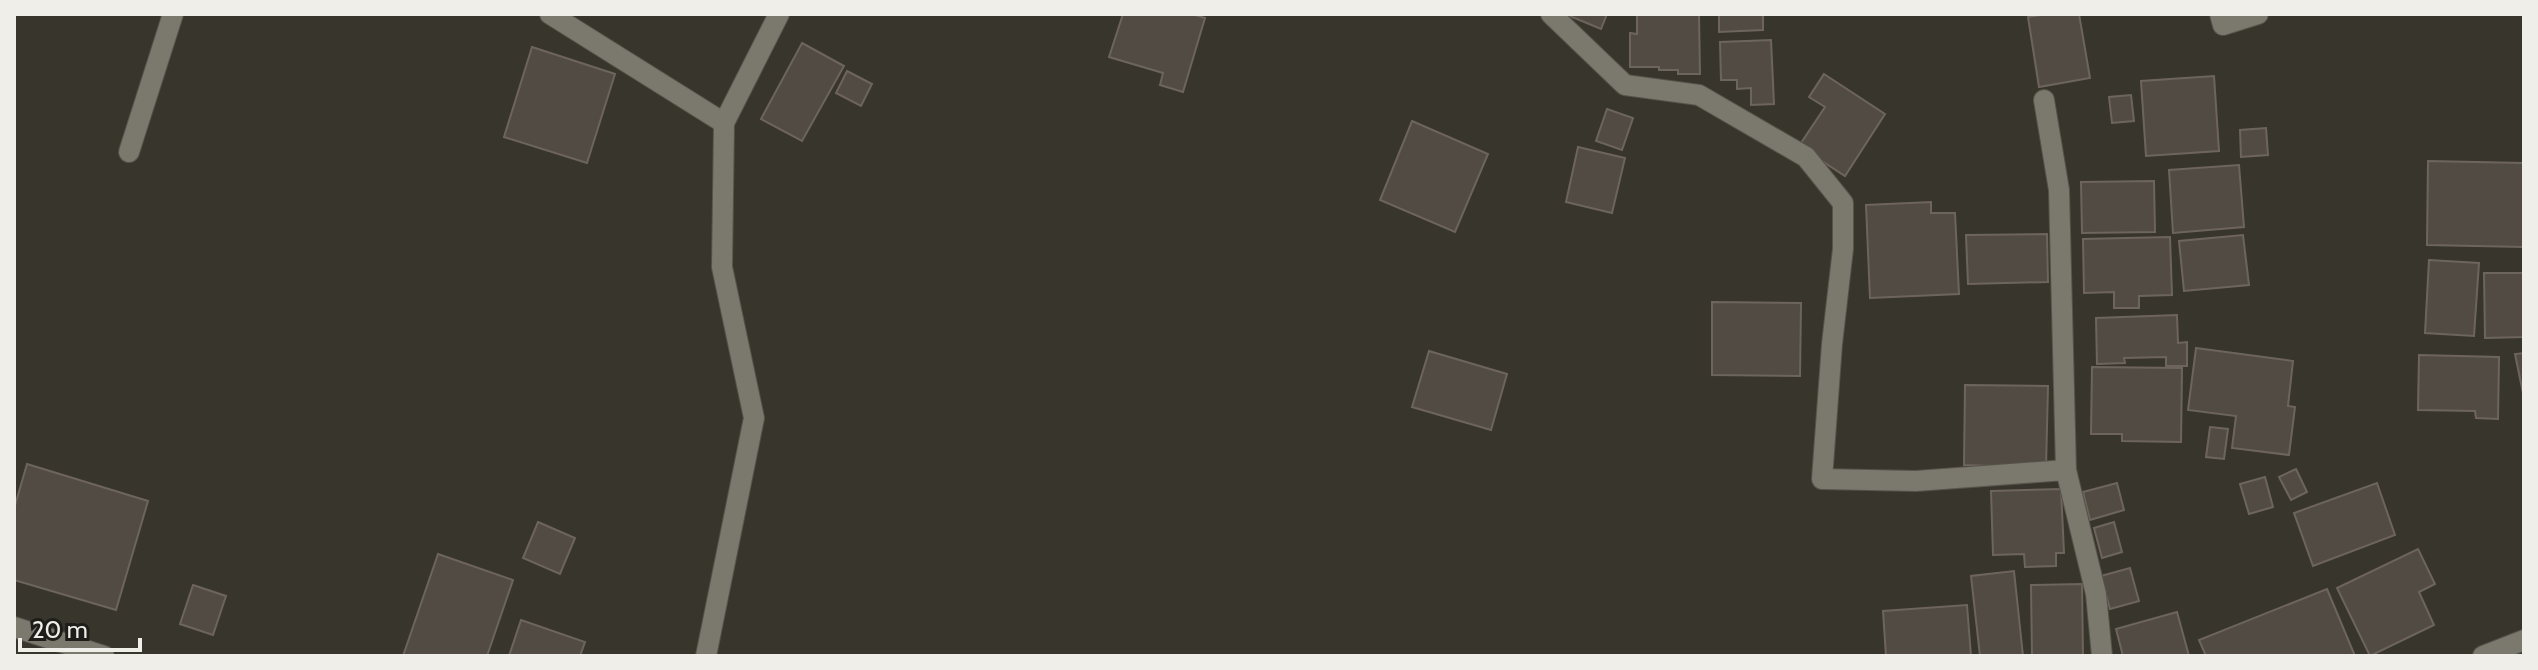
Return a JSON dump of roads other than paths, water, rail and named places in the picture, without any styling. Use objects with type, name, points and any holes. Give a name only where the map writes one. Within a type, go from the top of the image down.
[{"type":"street","points":[[129,152],[173,14]]},
{"type":"street","points":[[550,14],[724,123]]},
{"type":"street","points":[[706,656],[754,418],[722,267],[724,123],[779,14]]},
{"type":"street","points":[[1551,14],[1625,85],[1699,95],[1806,157],[1843,203],[1843,249],[1822,479],[1916,481],[2066,470]]},
{"type":"street","points":[[2220,14],[2223,25],[2258,14]]},
{"type":"street","points":[[2044,100],[2059,190],[2066,470],[2096,594],[2102,656]]},
{"type":"street","points":[[14,627],[104,656]]},
{"type":"street","points":[[2483,656],[2524,640]]}]
